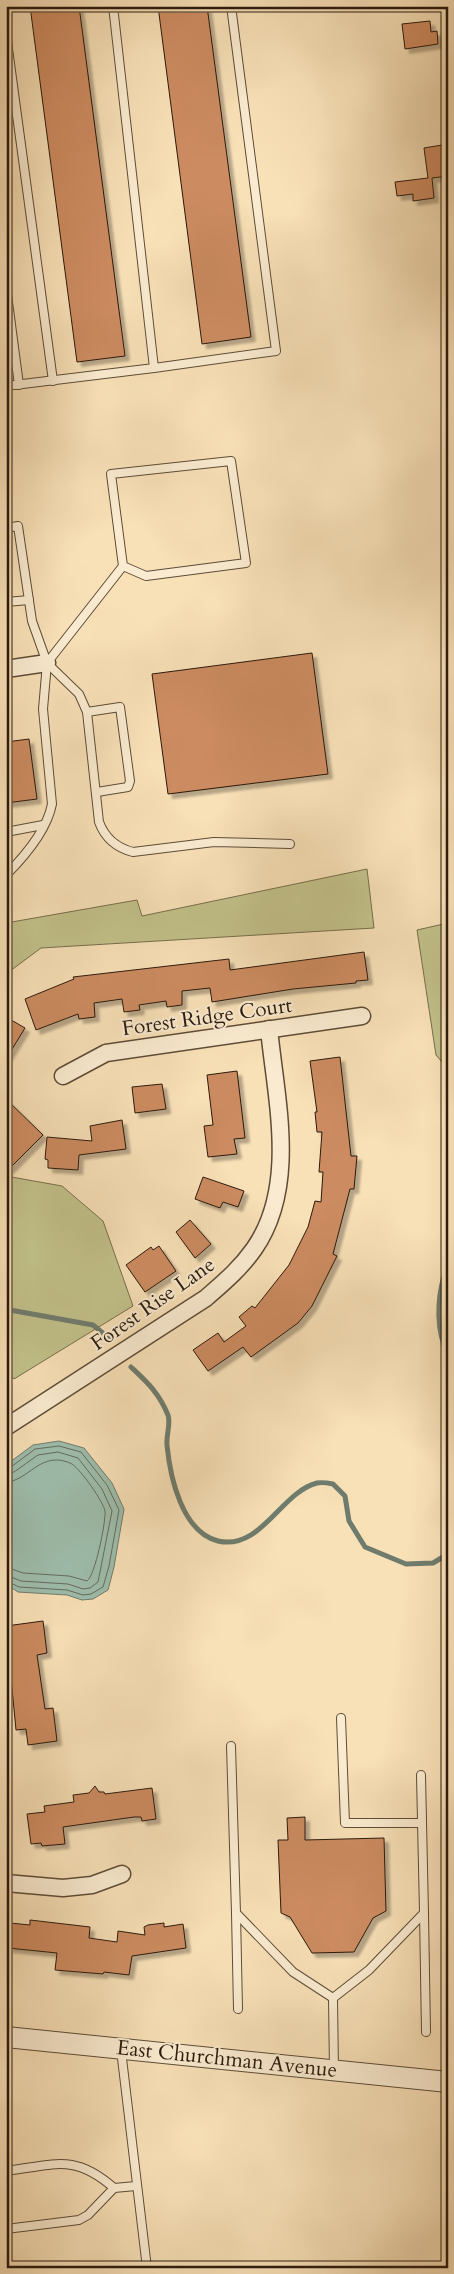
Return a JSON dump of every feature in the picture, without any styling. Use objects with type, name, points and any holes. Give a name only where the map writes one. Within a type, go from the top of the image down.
[{"type":"street","points":[[6,669],[47,663]]},
{"type":"street","name":"Forest Ridge Court","points":[[63,1076],[106,1053],[362,1016]]},
{"type":"street","name":"Forest Rise Lane","points":[[6,1427],[206,1298],[232,1276],[254,1248],[276,1200],[280,1170],[280,1140],[269,1029]]},
{"type":"street","points":[[6,1883],[63,1888],[92,1885],[122,1874]]},
{"type":"street","name":"East Churchman Avenue","points":[[6,2037],[448,2082]]},
{"type":"lane","points":[[113,6],[154,368]]},
{"type":"lane","points":[[6,386],[276,351],[231,6]]},
{"type":"lane","points":[[6,34],[53,381]]},
{"type":"lane","points":[[6,287],[19,385]]},
{"type":"lane","points":[[47,663],[123,566],[111,474],[231,460],[246,563],[146,576],[123,566]]},
{"type":"lane","points":[[6,528],[18,526],[32,621],[47,663],[43,709],[52,804],[50,814],[20,861],[6,875]]},
{"type":"lane","points":[[6,602],[29,600]]},
{"type":"lane","points":[[47,663],[79,694],[87,712],[102,828],[106,836],[123,850],[133,852],[214,842],[290,844]]},
{"type":"lane","points":[[87,712],[120,707],[130,781],[128,787],[97,792]]},
{"type":"lane","points":[[6,832],[43,825]]},
{"type":"lane","points":[[342,1718],[345,1823],[422,1823]]},
{"type":"lane","points":[[231,1746],[238,2009]]},
{"type":"lane","points":[[422,1775],[426,2032]]},
{"type":"lane","points":[[333,1998],[369,1970],[424,1912]]},
{"type":"lane","points":[[236,1913],[293,1972],[333,1998]]},
{"type":"lane","points":[[333,1998],[334,2070]]},
{"type":"lane","points":[[120,2048],[147,2268]]},
{"type":"lane","points":[[6,2172],[77,2165],[92,2171],[114,2188]]},
{"type":"lane","points":[[6,2229],[79,2220],[88,2215],[114,2188],[136,2186]]},
{"type":"shaded area","points":[[367,869],[374,928],[41,948],[6,974],[6,923],[137,900],[142,916]]},
{"type":"shaded area","points":[[448,923],[448,1069],[436,1055],[417,930]]},
{"type":"shaded area","points":[[6,1176],[62,1186],[103,1221],[133,1306],[14,1379],[6,1370]]},
{"type":"water","points":[[59,1441],[84,1448],[112,1483],[124,1509],[108,1590],[93,1599],[82,1600],[67,1595],[18,1592],[6,1584],[6,1465],[33,1445]]},
{"type":"building","points":[[30,6],[79,6],[125,356],[77,362]]},
{"type":"building","points":[[158,6],[207,6],[251,337],[202,344]]},
{"type":"building","points":[[430,21],[431,32],[437,31],[438,44],[405,49],[402,24]]},
{"type":"building","points":[[448,144],[448,176],[432,178],[434,198],[413,201],[413,194],[397,196],[395,182],[428,178],[424,148]]},
{"type":"building","points":[[312,653],[328,774],[168,794],[152,674]]},
{"type":"building","points":[[29,739],[37,799],[6,803],[6,742]]},
{"type":"building","points":[[364,952],[368,980],[356,981],[356,983],[293,989],[212,1002],[210,988],[182,991],[182,1005],[167,1007],[166,1001],[139,1005],[140,1010],[124,1012],[122,999],[94,1003],[95,1017],[79,1019],[78,1014],[36,1030],[25,999],[74,979],[73,977],[229,959],[230,970]]},
{"type":"building","points":[[6,1017],[25,1028],[6,1059]]},
{"type":"building","points":[[340,1057],[351,1156],[357,1156],[354,1189],[350,1189],[333,1254],[337,1256],[312,1306],[298,1323],[251,1357],[243,1347],[208,1371],[193,1350],[218,1333],[224,1342],[246,1326],[239,1317],[252,1306],[255,1308],[289,1265],[308,1227],[315,1201],[321,1202],[323,1172],[319,1172],[322,1132],[317,1132],[315,1112],[317,1112],[310,1061]]},
{"type":"building","points":[[237,1071],[245,1138],[234,1139],[237,1154],[208,1157],[204,1126],[213,1125],[207,1075]]},
{"type":"building","points":[[162,1084],[166,1109],[135,1113],[132,1087]]},
{"type":"building","points":[[6,1099],[43,1135],[6,1172]]},
{"type":"building","points":[[122,1120],[126,1149],[79,1155],[78,1170],[48,1168],[48,1160],[45,1159],[47,1137],[92,1141],[90,1126]]},
{"type":"building","points":[[203,1177],[244,1191],[238,1207],[223,1202],[220,1208],[195,1199]]},
{"type":"building","points":[[190,1220],[211,1244],[195,1258],[176,1232]]},
{"type":"building","points":[[159,1246],[176,1271],[145,1292],[126,1265],[151,1247],[153,1250]]},
{"type":"building","points":[[43,1621],[47,1653],[37,1655],[45,1709],[53,1708],[57,1741],[28,1745],[26,1729],[16,1730],[6,1626]]},
{"type":"building","points":[[95,1786],[99,1792],[104,1792],[105,1794],[152,1788],[156,1819],[142,1821],[141,1817],[134,1817],[63,1827],[65,1844],[42,1846],[41,1843],[31,1844],[27,1814],[45,1812],[44,1806],[74,1802],[73,1795],[89,1793]]},
{"type":"building","points":[[305,1817],[305,1840],[384,1838],[386,1911],[373,1918],[354,1952],[312,1953],[290,1917],[281,1913],[278,1840],[288,1840],[287,1818]]},
{"type":"building","points":[[30,1920],[90,1927],[89,1938],[117,1942],[118,1931],[145,1935],[144,1927],[148,1925],[164,1923],[164,1927],[183,1924],[186,1948],[132,1956],[129,1975],[55,1970],[57,1953],[8,1948],[10,1923],[30,1925]]},
{"type":"waterway","points":[[448,1274],[444,1276],[439,1305],[441,1336],[448,1355]]},
{"type":"waterway","points":[[6,1307],[10,1310],[93,1325],[110,1339]]},
{"type":"waterway","points":[[131,1367],[153,1389],[168,1415],[167,1445],[175,1487],[187,1515],[195,1527],[206,1536],[218,1541],[233,1542],[247,1537],[259,1529],[304,1488],[317,1483],[325,1483],[333,1484],[345,1496],[349,1521],[365,1547],[406,1564],[433,1563],[448,1554]]}]
